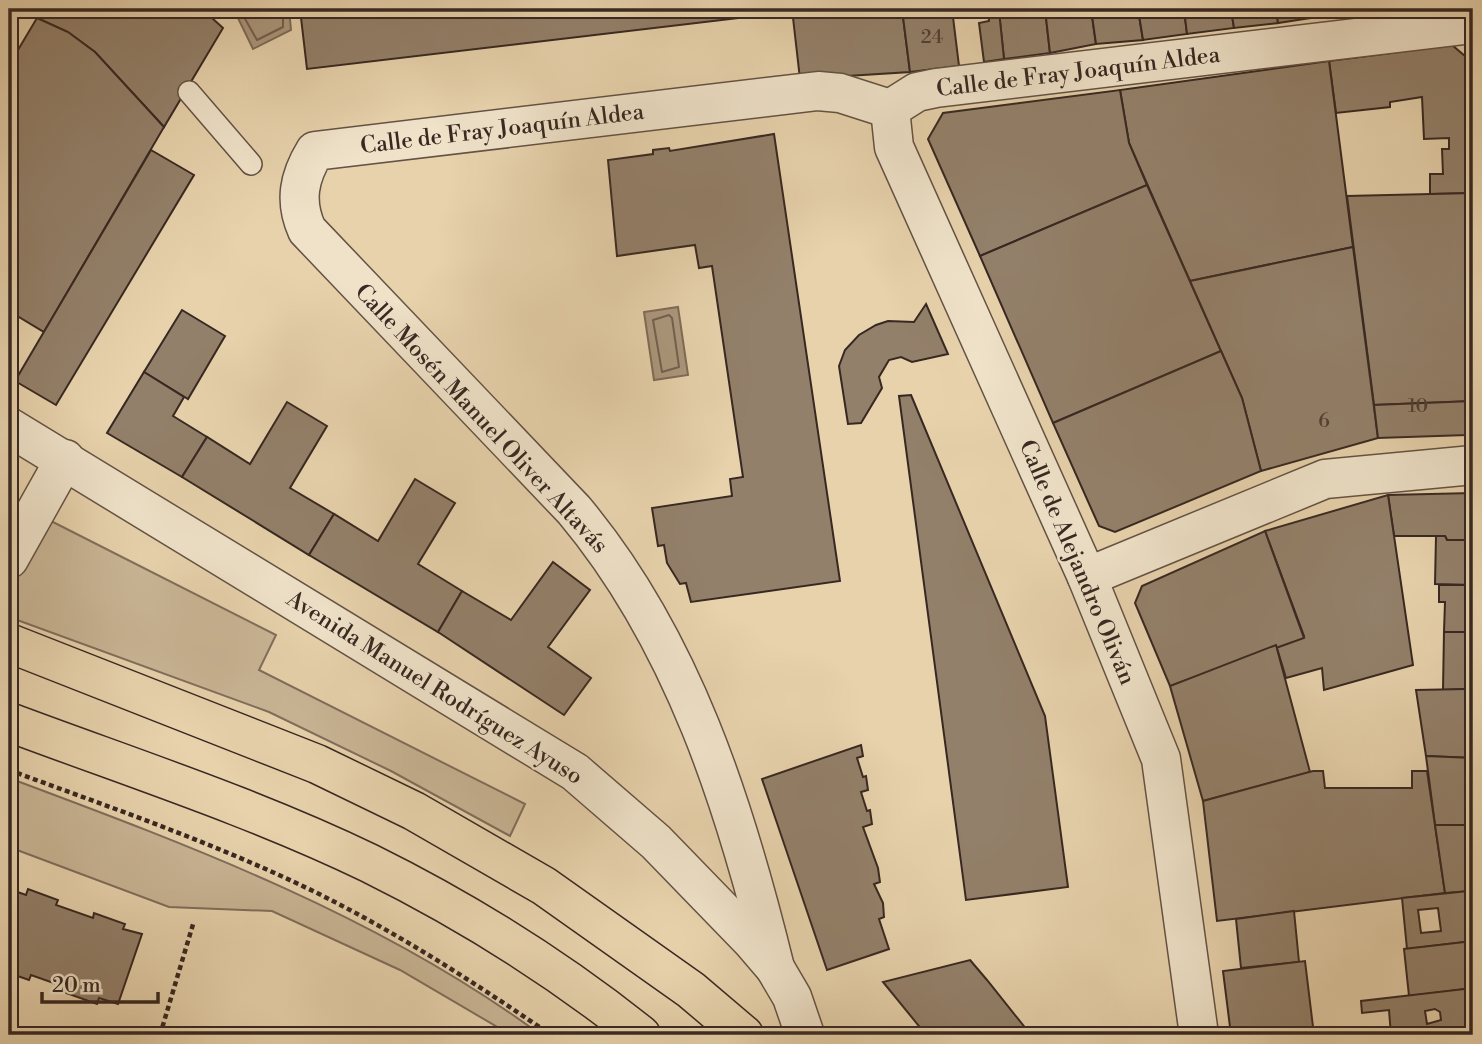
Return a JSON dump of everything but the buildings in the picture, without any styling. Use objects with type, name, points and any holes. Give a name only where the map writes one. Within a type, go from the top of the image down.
[{"type":"highway","points":[[9,643],[317,764],[414,811],[544,887],[691,990],[744,1035]]},
{"type":"highway","points":[[9,722],[290,828],[368,863],[505,937],[566,978],[641,1035]]},
{"type":"street","name":"Calle de Fray Joaquín Aldea","points":[[315,151],[818,91],[840,93],[890,109],[917,92],[936,88],[1473,24]]},
{"type":"street","name":"Calle de Alejandro Oliván","points":[[890,109],[894,147],[1087,578],[1161,759],[1199,1035]]},
{"type":"street","name":"Calle Mosén Manuel Oliver Altavás","points":[[315,151],[306,166],[299,198],[300,215],[307,230],[574,510],[604,546],[664,643],[689,699],[727,801],[754,884],[775,968]]},
{"type":"street","name":"Avenida Manuel Rodríguez Ayuso","points":[[9,427],[575,772],[656,842],[775,968],[792,998],[805,1035]]},
{"type":"street","points":[[9,559],[65,459]]},
{"type":"street","points":[[1087,578],[1325,479],[1473,466]]},
{"type":"lane","points":[[190,92],[251,164]]},
{"type":"path","points":[[9,20],[15,9]]},
{"type":"path","points":[[9,770],[166,829],[314,891],[476,983],[551,1035]]},
{"type":"path","points":[[160,1035],[194,921]]},
{"type":"shaded area","points":[[47,519],[276,635],[259,670],[525,804],[510,836],[391,771],[269,712],[9,617],[9,589]]},
{"type":"shaded area","points":[[9,778],[216,859],[351,920],[480,993],[541,1035],[511,1035],[400,970],[272,911],[169,907],[9,847]]},
{"type":"water","points":[[259,9],[289,9],[291,30],[253,49],[236,14]]},
{"type":"water","points":[[678,307],[688,375],[654,380],[644,312]]}]
